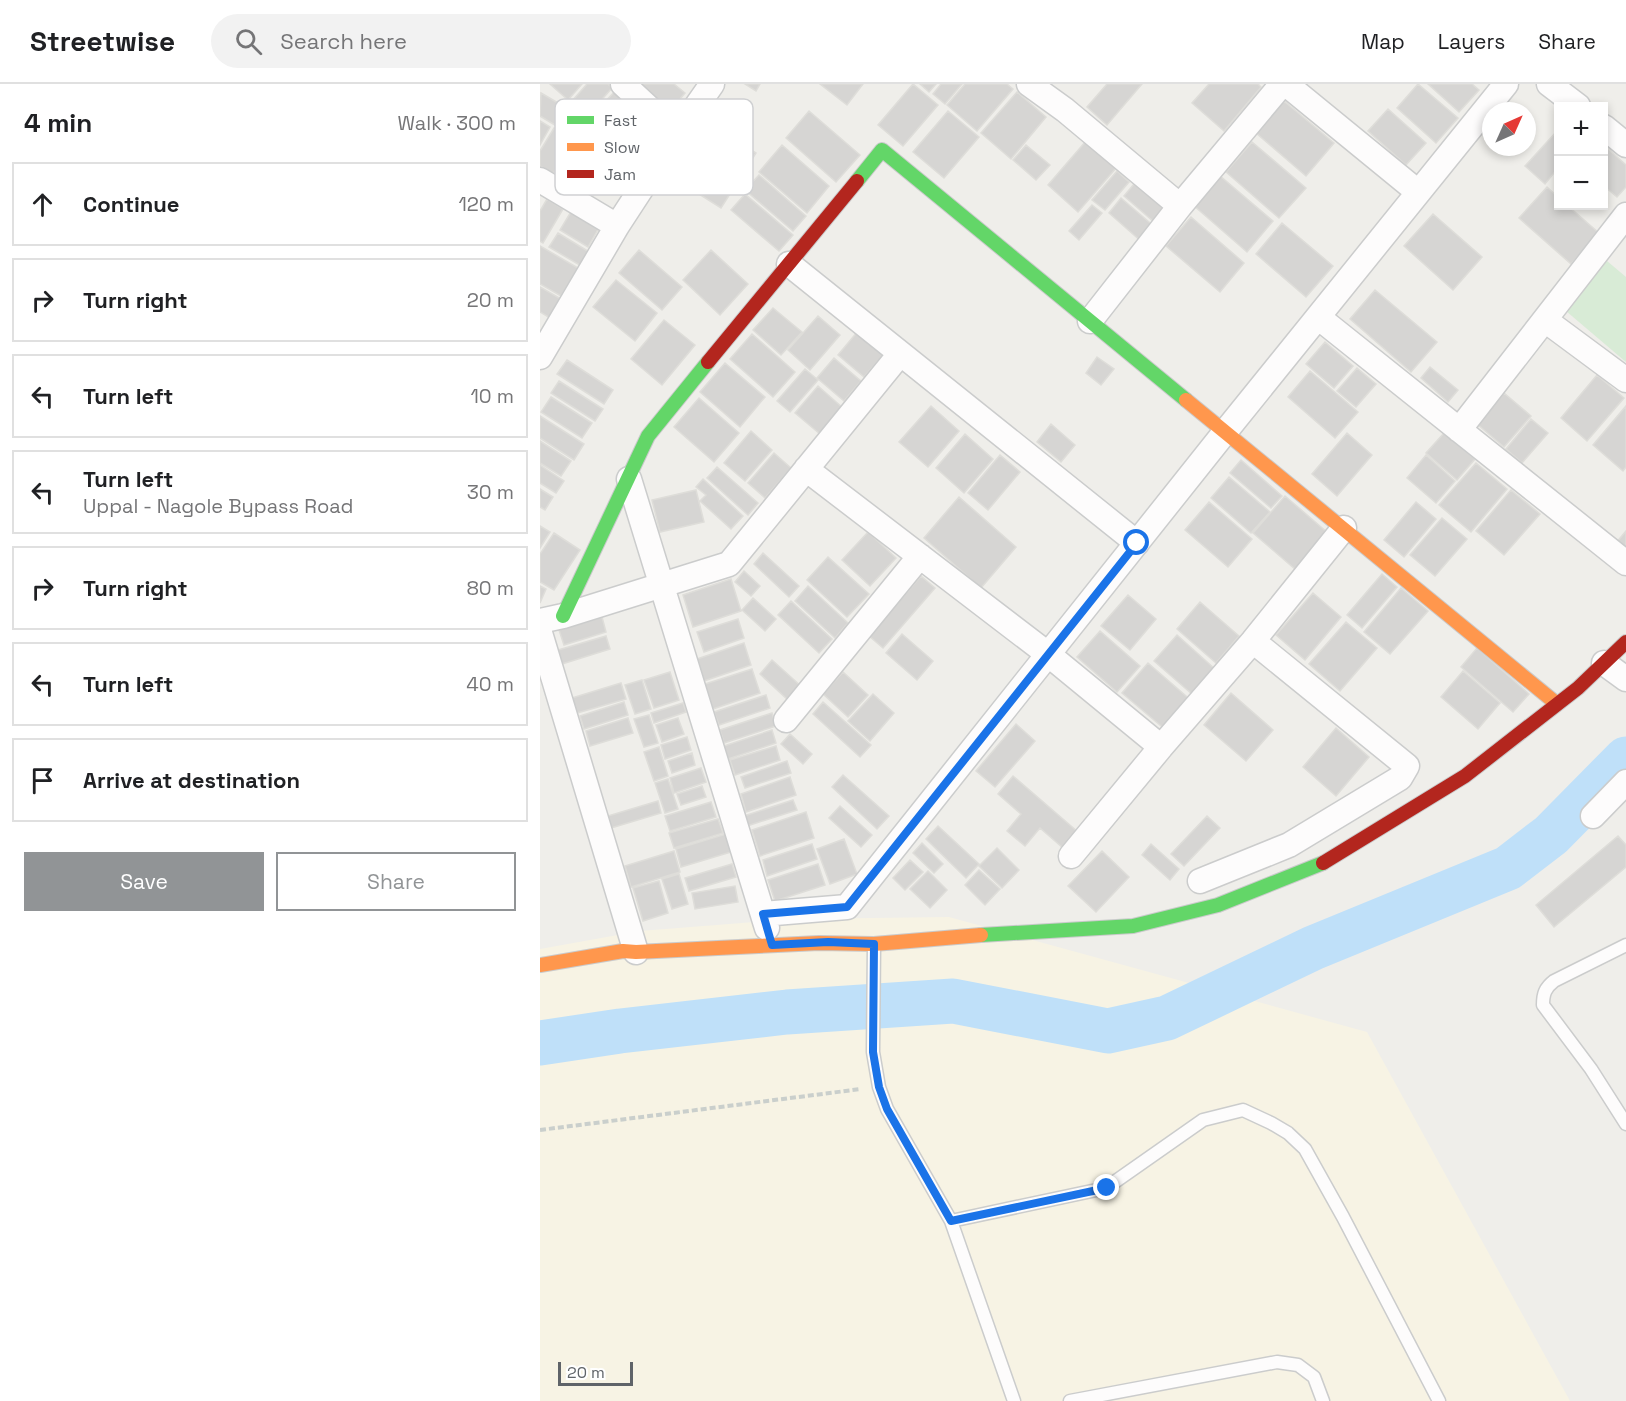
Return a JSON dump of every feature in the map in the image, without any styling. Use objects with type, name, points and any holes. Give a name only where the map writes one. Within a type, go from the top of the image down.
[{"type":"street","points":[[623,84],[639,99]]},
{"type":"street","points":[[702,99],[712,84]]},
{"type":"street","points":[[1029,84],[1065,110],[1180,206]]},
{"type":"street","points":[[1090,321],[1180,206],[1284,84],[1418,192]]},
{"type":"street","points":[[763,914],[847,907],[1506,84]]},
{"type":"street","points":[[1549,84],[1573,102]]},
{"type":"street","points":[[1608,130],[1626,145]]},
{"type":"street","points":[[552,619],[629,479],[648,436],[882,150],[1557,704]]},
{"type":"street","points":[[540,180],[555,189]]},
{"type":"street","points":[[565,195],[617,226]]},
{"type":"street","points":[[540,357],[637,195]]},
{"type":"street","points":[[1459,430],[1626,215]]},
{"type":"street","points":[[789,264],[1137,543]]},
{"type":"street","points":[[1318,317],[1626,563]]},
{"type":"street","points":[[1545,320],[1626,380]]},
{"type":"street","points":[[552,619],[729,564],[900,354]]},
{"type":"street","points":[[806,469],[1049,655],[1161,747]]},
{"type":"street","points":[[629,479],[772,945]]},
{"type":"street","points":[[1071,856],[1344,528]]},
{"type":"street","points":[[786,720],[920,556]]},
{"type":"street","points":[[1200,881],[1289,845],[1400,778],[1407,766],[1253,640]]},
{"type":"street","points":[[540,965],[623,951],[828,942],[874,944],[1016,932],[1133,926],[1218,905],[1320,866],[1465,776],[1578,688],[1626,642]]},
{"type":"street","points":[[541,650],[636,951]]},
{"type":"street","points":[[1604,663],[1626,679]]},
{"type":"street","points":[[1593,816],[1626,782]]},
{"type":"lane","points":[[874,944],[873,1052],[879,1087],[887,1109],[951,1221],[1014,1401]]},
{"type":"lane","points":[[1626,945],[1554,981],[1543,994],[1542,1005],[1591,1070],[1626,1124]]},
{"type":"lane","points":[[951,1221],[1107,1188],[1203,1120],[1243,1110],[1288,1133],[1305,1149],[1439,1401]]},
{"type":"lane","points":[[1070,1401],[1277,1362],[1298,1365],[1314,1377],[1323,1401]]},
{"type":"path","points":[[540,1130],[879,1087]]},
{"type":"shaded area","points":[[949,917],[1367,1032],[1570,1401],[540,1401],[540,949],[640,931],[793,919]]},
{"type":"green space","points":[[1607,261],[1626,277],[1626,362],[1566,311]]},
{"type":"building","points":[[550,84],[582,84],[567,99]]},
{"type":"building","points":[[587,84],[608,84],[612,88],[602,99],[574,99]]},
{"type":"building","points":[[632,84],[674,84],[685,93],[680,99],[650,99]]},
{"type":"building","points":[[745,84],[760,84],[756,91]]},
{"type":"building","points":[[820,84],[863,84],[847,105]]},
{"type":"building","points":[[913,84],[938,105],[903,146],[878,125]]},
{"type":"building","points":[[920,84],[936,84],[929,92]]},
{"type":"building","points":[[941,84],[962,84],[945,104],[933,94]]},
{"type":"building","points":[[965,84],[1007,84],[1013,89],[977,131],[947,105]]},
{"type":"building","points":[[1107,84],[1142,84],[1107,125],[1087,107]]},
{"type":"building","points":[[1209,84],[1258,84],[1261,87],[1224,131],[1192,103]]},
{"type":"building","points":[[1418,84],[1458,118],[1436,143],[1397,108]]},
{"type":"building","points":[[1428,84],[1472,84],[1479,90],[1459,112]]},
{"type":"building","points":[[615,91],[623,99],[608,99]]},
{"type":"building","points":[[1017,92],[1046,117],[1011,159],[981,133]]},
{"type":"building","points":[[541,93],[555,101],[555,125],[540,116]]},
{"type":"building","points":[[1284,101],[1334,143],[1306,176],[1256,133]]},
{"type":"building","points":[[1388,109],[1426,143],[1406,165],[1368,131]]},
{"type":"building","points":[[809,111],[860,155],[836,182],[786,138]]},
{"type":"building","points":[[948,111],[979,137],[944,178],[913,152]]},
{"type":"building","points":[[540,121],[550,127],[540,145]]},
{"type":"building","points":[[555,129],[555,171],[553,174],[540,166],[540,151]]},
{"type":"building","points":[[1554,134],[1554,173],[1545,184],[1525,166]]},
{"type":"building","points":[[1086,141],[1117,167],[1078,212],[1048,185]]},
{"type":"building","points":[[1252,142],[1306,188],[1279,218],[1226,172]]},
{"type":"building","points":[[782,145],[829,186],[807,213],[759,172]]},
{"type":"building","points":[[1026,145],[1050,165],[1036,180],[1013,160]]},
{"type":"building","points":[[1608,149],[1626,165],[1626,187],[1617,197],[1608,189]]},
{"type":"building","points":[[1117,171],[1129,182],[1105,210],[1092,200]]},
{"type":"building","points":[[759,175],[806,216],[793,231],[751,195],[753,195],[753,181]]},
{"type":"building","points":[[1219,175],[1273,221],[1247,252],[1193,205]]},
{"type":"building","points":[[1134,184],[1165,209],[1154,222],[1124,196]]},
{"type":"building","points":[[1547,187],[1554,193],[1554,210],[1573,210],[1599,233],[1571,264],[1519,218]]},
{"type":"building","points":[[700,195],[729,195],[721,208]]},
{"type":"building","points":[[746,195],[793,235],[779,251],[731,210]]},
{"type":"building","points":[[1121,198],[1156,228],[1143,243],[1109,213]]},
{"type":"building","points":[[547,199],[563,209],[543,243],[540,241],[540,211]]},
{"type":"building","points":[[1092,205],[1102,213],[1079,240],[1069,231]]},
{"type":"building","points":[[572,210],[600,226],[588,247],[560,230]]},
{"type":"building","points":[[1433,214],[1482,257],[1453,290],[1404,246]]},
{"type":"building","points":[[1191,217],[1244,263],[1220,292],[1166,246]]},
{"type":"building","points":[[1282,223],[1333,266],[1306,297],[1256,254]]},
{"type":"building","points":[[558,233],[591,253],[583,267],[549,247]]},
{"type":"building","points":[[540,246],[578,268],[561,296],[540,284]]},
{"type":"building","points":[[639,250],[682,287],[662,310],[619,273]]},
{"type":"building","points":[[711,250],[748,284],[720,315],[683,280]]},
{"type":"building","points":[[616,280],[657,313],[635,341],[593,307]]},
{"type":"building","points":[[540,287],[561,299],[550,318],[540,312]]},
{"type":"building","points":[[1375,290],[1437,342],[1411,372],[1350,319]]},
{"type":"building","points":[[773,308],[802,332],[781,355],[753,330]]},
{"type":"building","points":[[818,316],[840,335],[810,370],[788,350]]},
{"type":"building","points":[[664,320],[695,345],[662,385],[631,359]]},
{"type":"building","points":[[858,331],[884,354],[864,377],[838,355]]},
{"type":"building","points":[[752,334],[795,372],[773,397],[730,359]]},
{"type":"building","points":[[1325,342],[1353,366],[1334,388],[1306,364]]},
{"type":"building","points":[[1097,357],[1114,369],[1101,385],[1086,373]]},
{"type":"building","points":[[834,358],[861,381],[844,401],[817,378]]},
{"type":"building","points":[[567,360],[613,390],[604,404],[557,374]]},
{"type":"building","points":[[725,363],[765,397],[740,427],[700,392]]},
{"type":"building","points":[[1430,367],[1458,390],[1448,402],[1421,378]]},
{"type":"building","points":[[1357,368],[1376,384],[1356,407],[1337,391]]},
{"type":"building","points":[[805,369],[818,380],[790,412],[777,401]]},
{"type":"building","points":[[1310,371],[1358,412],[1335,438],[1288,397]]},
{"type":"building","points":[[1597,375],[1624,398],[1587,441],[1561,418]]},
{"type":"building","points":[[559,381],[603,409],[595,421],[551,393]]},
{"type":"building","points":[[818,386],[843,408],[820,434],[795,413]]},
{"type":"building","points":[[1504,393],[1531,416],[1504,447],[1477,424]]},
{"type":"building","points":[[551,397],[592,423],[582,438],[541,412]]},
{"type":"building","points":[[699,398],[739,433],[714,462],[674,427]]},
{"type":"building","points":[[931,406],[959,431],[928,467],[899,442]]},
{"type":"building","points":[[1626,406],[1626,467],[1623,471],[1593,445]]},
{"type":"building","points":[[540,416],[584,444],[574,460],[540,438]]},
{"type":"building","points":[[1531,419],[1548,433],[1522,463],[1506,449]]},
{"type":"building","points":[[1051,424],[1075,445],[1061,462],[1037,442]]},
{"type":"building","points":[[751,431],[772,450],[745,481],[724,463]]},
{"type":"building","points":[[1347,433],[1372,455],[1337,496],[1312,474]]},
{"type":"building","points":[[1444,433],[1475,459],[1457,480],[1426,453]]},
{"type":"building","points":[[965,434],[993,459],[964,493],[936,468]]},
{"type":"building","points":[[540,441],[571,461],[561,476],[540,463]]},
{"type":"building","points":[[774,453],[791,468],[765,498],[748,483]]},
{"type":"building","points":[[1000,455],[1020,472],[988,510],[968,493]]},
{"type":"building","points":[[1426,455],[1455,481],[1436,503],[1407,478]]},
{"type":"building","points":[[1241,460],[1282,496],[1271,508],[1230,473]]},
{"type":"building","points":[[1476,463],[1507,489],[1471,532],[1439,505]]},
{"type":"building","points":[[540,465],[564,481],[556,493],[540,483]]},
{"type":"building","points":[[717,467],[758,503],[748,515],[707,478]]},
{"type":"building","points":[[1229,477],[1270,512],[1251,533],[1211,498]]},
{"type":"building","points":[[703,479],[743,516],[731,529],[700,501],[706,495],[696,487]]},
{"type":"building","points":[[540,489],[553,497],[545,510],[540,507]]},
{"type":"building","points":[[696,490],[704,522],[660,532],[652,500]]},
{"type":"building","points":[[1511,490],[1540,514],[1504,555],[1476,531]]},
{"type":"building","points":[[1285,496],[1328,533],[1296,570],[1253,533]]},
{"type":"building","points":[[959,497],[1016,547],[981,588],[924,538]]},
{"type":"building","points":[[1209,502],[1252,539],[1228,567],[1185,530]]},
{"type":"building","points":[[1416,502],[1436,519],[1404,557],[1384,540]]},
{"type":"building","points":[[1442,518],[1467,539],[1435,576],[1410,555]]},
{"type":"building","points":[[540,526],[550,532],[540,548]]},
{"type":"building","points":[[1626,531],[1626,552],[1616,543]]},
{"type":"building","points":[[868,532],[896,558],[870,586],[842,560]]},
{"type":"building","points":[[554,533],[580,550],[554,590],[540,582],[540,554]]},
{"type":"building","points":[[763,553],[799,586],[789,597],[754,564]]},
{"type":"building","points":[[828,557],[869,594],[847,617],[807,580]]},
{"type":"building","points":[[744,571],[760,586],[751,596],[735,582]]},
{"type":"building","points":[[1382,574],[1397,587],[1362,628],[1347,615]]},
{"type":"building","points":[[921,576],[935,588],[883,648],[869,636]]},
{"type":"building","points":[[731,579],[741,611],[693,627],[683,595]]},
{"type":"building","points":[[540,586],[546,589],[540,603]]},
{"type":"building","points":[[808,586],[848,623],[835,638],[795,601]]},
{"type":"building","points":[[1401,588],[1428,611],[1390,654],[1364,632]]},
{"type":"building","points":[[1313,593],[1341,617],[1305,660],[1276,635]]},
{"type":"building","points":[[1128,595],[1156,619],[1130,650],[1101,626]]},
{"type":"building","points":[[753,598],[776,619],[765,631],[742,610]]},
{"type":"building","points":[[791,601],[832,639],[819,653],[778,615]]},
{"type":"building","points":[[1200,602],[1239,636],[1216,663],[1177,629]]},
{"type":"building","points":[[602,617],[606,632],[564,645],[559,630]]},
{"type":"building","points":[[738,619],[744,638],[704,652],[697,632]]},
{"type":"building","points":[[1346,622],[1377,648],[1340,691],[1309,664]]},
{"type":"building","points":[[1100,631],[1140,666],[1117,692],[1077,657]]},
{"type":"building","points":[[902,634],[933,661],[917,680],[886,653]]},
{"type":"building","points":[[1177,635],[1215,669],[1193,695],[1154,661]]},
{"type":"building","points":[[606,636],[610,649],[562,664],[558,650]]},
{"type":"building","points":[[744,643],[751,665],[704,681],[697,659]]},
{"type":"building","points":[[1477,648],[1529,694],[1513,712],[1461,667]]},
{"type":"building","points":[[772,660],[802,687],[789,701],[760,674]]},
{"type":"building","points":[[1148,663],[1193,702],[1167,731],[1122,693]]},
{"type":"building","points":[[752,669],[760,693],[710,710],[702,685]]},
{"type":"building","points":[[1463,671],[1500,703],[1478,729],[1441,697]]},
{"type":"building","points":[[670,672],[679,700],[654,708],[644,680]]},
{"type":"building","points":[[843,672],[868,695],[848,717],[823,694]]},
{"type":"building","points":[[642,680],[651,709],[635,714],[625,685]]},
{"type":"building","points":[[621,683],[626,699],[577,713],[572,698]]},
{"type":"building","points":[[1231,693],[1273,730],[1246,761],[1204,725]]},
{"type":"building","points":[[873,694],[894,713],[870,741],[848,721]]},
{"type":"building","points":[[766,695],[770,708],[719,725],[714,712]]},
{"type":"building","points":[[624,702],[628,715],[584,729],[580,716]]},
{"type":"building","points":[[823,702],[871,745],[860,757],[813,714]]},
{"type":"building","points":[[683,703],[686,712],[654,723],[651,713]]},
{"type":"building","points":[[772,713],[776,726],[724,743],[720,730]]},
{"type":"building","points":[[649,715],[658,743],[644,747],[634,719]]},
{"type":"building","points":[[628,718],[633,733],[590,746],[586,731]]},
{"type":"building","points":[[678,718],[684,734],[662,742],[656,725]]},
{"type":"building","points":[[1016,724],[1035,741],[995,787],[976,771]]},
{"type":"building","points":[[1336,728],[1369,757],[1336,796],[1303,767]]},
{"type":"building","points":[[772,730],[776,743],[728,759],[724,746]]},
{"type":"building","points":[[790,734],[812,754],[803,764],[781,744]]},
{"type":"building","points":[[687,737],[691,750],[665,759],[661,745]]},
{"type":"building","points":[[776,746],[780,760],[735,775],[730,760]]},
{"type":"building","points":[[659,747],[668,776],[654,781],[644,752]]},
{"type":"building","points":[[692,753],[695,765],[672,773],[668,761]]},
{"type":"building","points":[[787,761],[791,773],[745,788],[741,777]]},
{"type":"building","points":[[701,768],[706,782],[674,793],[670,778]]},
{"type":"building","points":[[843,775],[889,816],[877,829],[832,787]]},
{"type":"building","points":[[1013,776],[1078,832],[1063,848],[1040,828],[1025,846],[1007,831],[1021,814],[998,794]]},
{"type":"building","points":[[790,777],[796,795],[746,812],[741,794]]},
{"type":"building","points":[[668,779],[678,809],[665,813],[655,783]]},
{"type":"building","points":[[702,786],[706,797],[681,805],[677,794]]},
{"type":"building","points":[[793,800],[797,810],[747,826],[744,816]]},
{"type":"building","points":[[658,801],[661,813],[611,828],[608,816]]},
{"type":"building","points":[[711,802],[716,817],[670,831],[665,816]]},
{"type":"building","points":[[840,806],[872,835],[861,847],[829,818]]},
{"type":"building","points":[[806,812],[814,838],[760,856],[752,830]]},
{"type":"building","points":[[1207,816],[1220,828],[1184,866],[1171,854]]},
{"type":"building","points":[[718,819],[723,833],[674,848],[669,833]]},
{"type":"building","points":[[938,826],[979,864],[966,878],[926,839]]},
{"type":"building","points":[[726,834],[731,852],[681,867],[676,849]]},
{"type":"building","points":[[1618,836],[1626,845],[1626,867],[1554,927],[1536,905]]},
{"type":"building","points":[[844,839],[857,874],[830,884],[817,849]]},
{"type":"building","points":[[922,843],[943,864],[934,873],[913,853]]},
{"type":"building","points":[[812,844],[817,859],[767,876],[763,860]]},
{"type":"building","points":[[1151,844],[1179,869],[1170,880],[1142,855]]},
{"type":"building","points":[[997,848],[1019,870],[1002,888],[979,866]]},
{"type":"building","points":[[674,851],[680,872],[631,887],[625,866]]},
{"type":"building","points":[[1102,851],[1129,877],[1096,912],[1068,886]]},
{"type":"building","points":[[910,860],[923,872],[905,890],[893,878]]},
{"type":"building","points":[[732,864],[736,877],[689,891],[685,878]]},
{"type":"building","points":[[818,864],[825,885],[775,901],[768,880]]},
{"type":"building","points":[[979,870],[1000,889],[985,905],[965,885]]},
{"type":"building","points":[[928,871],[947,890],[930,908],[910,889]]},
{"type":"building","points":[[679,874],[688,904],[672,909],[662,879]]},
{"type":"building","points":[[659,881],[668,913],[643,921],[633,888]]},
{"type":"building","points":[[735,886],[738,902],[695,909],[692,893]]},
{"type":"waterway","points":[[540,1043],[620,1031],[787,1012],[953,1001],[1108,1031],[1167,1018],[1313,948],[1508,868],[1551,835],[1626,759]]},
{"type":"traffic: fast","points":[[857,181],[882,150],[1186,400]]},
{"type":"traffic: fast","points":[[563,616],[648,436],[708,362]]},
{"type":"traffic: fast","points":[[981,935],[1133,926],[1218,905],[1323,863]]},
{"type":"traffic: slow","points":[[1186,400],[1557,704]]},
{"type":"traffic: slow","points":[[540,965],[623,951],[819,943],[874,944],[981,935]]},
{"type":"traffic: jam","points":[[708,362],[857,181]]},
{"type":"traffic: jam","points":[[1323,863],[1465,776],[1578,688],[1626,642]]},
{"type":"route","points":[[1107,1188],[951,1221],[887,1109],[879,1087],[873,1052],[874,944],[828,942],[772,945],[763,914],[847,907],[1137,543]]}]
